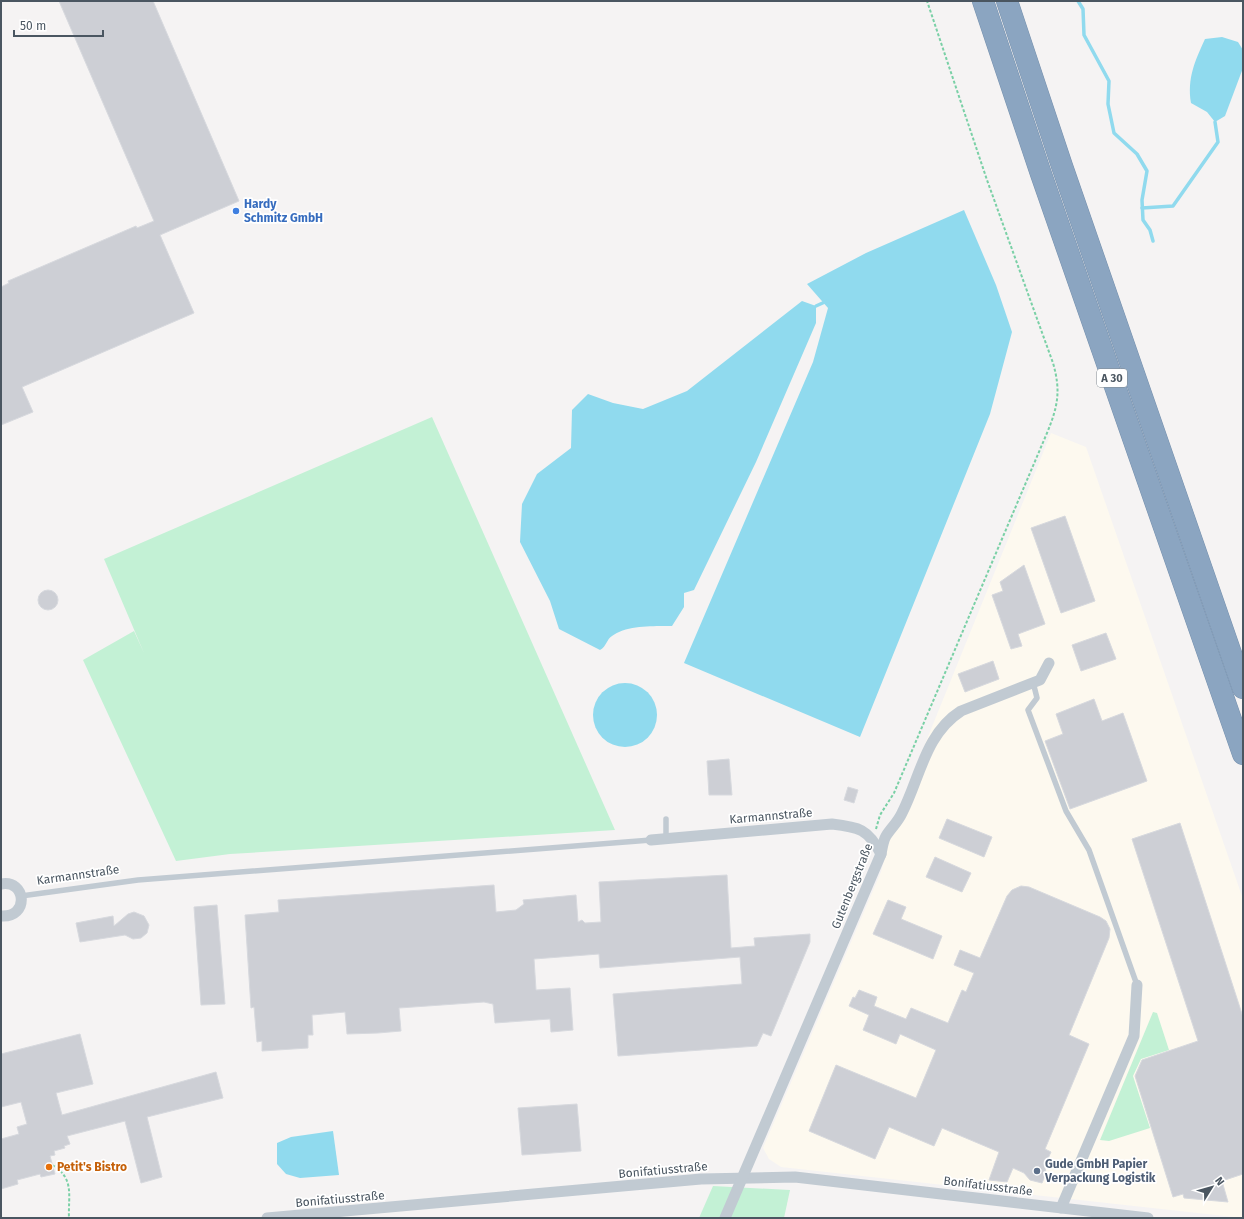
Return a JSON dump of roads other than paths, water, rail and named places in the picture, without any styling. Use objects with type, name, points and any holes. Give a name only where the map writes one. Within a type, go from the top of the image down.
[{"type":"highway","name":"A 30","points":[[983,1],[1072,264],[1243,754]]},
{"type":"highway","name":"A 30","points":[[1007,1],[1052,138],[1243,688]]},
{"type":"street","name":"Gutenbergstraße","points":[[725,1218],[881,854],[885,837],[902,813],[938,730],[950,718],[961,711],[1040,680],[1049,663]]},
{"type":"street","name":"Karmannstraße","points":[[651,840],[832,824],[855,827],[874,840],[881,854]]},
{"type":"street","points":[[1,883],[11,884],[16,887],[21,896],[20,907],[17,912],[7,916],[1,916]]},
{"type":"street","points":[[1061,1208],[1134,1036],[1137,985]]},
{"type":"street","name":"Bonifatiusstraße","points":[[267,1218],[701,1179],[795,1177],[1148,1218]]},
{"type":"lane","points":[[1033,682],[1037,698],[1028,710],[1066,811],[1089,850],[1137,985]]},
{"type":"lane","points":[[666,819],[666,838]]},
{"type":"lane","name":"Karmannstraße","points":[[21,896],[138,880],[651,840]]},
{"type":"water","points":[[1222,37],[1238,42],[1243,50],[1243,68],[1225,116],[1215,122],[1207,112],[1191,103],[1190,86],[1195,62],[1205,39]]},
{"type":"water","points":[[964,210],[996,285],[1012,332],[990,414],[860,737],[684,663],[813,362],[828,308],[807,284],[866,253]]},
{"type":"water","points":[[802,301],[816,306],[816,323],[756,462],[694,590],[684,593],[684,607],[672,626],[641,627],[618,632],[609,639],[600,650],[559,629],[550,601],[520,542],[522,504],[537,474],[571,448],[572,410],[588,394],[613,403],[643,409],[687,391]]},
{"type":"water","points":[[625,683],[643,689],[651,697],[657,715],[651,733],[643,741],[625,747],[607,741],[599,733],[593,715],[599,697],[607,689]]},
{"type":"water","points":[[333,1131],[339,1175],[300,1178],[286,1174],[277,1164],[277,1143],[291,1137]]},
{"type":"waterway","points":[[1078,1],[1083,9],[1084,35],[1109,81],[1108,104],[1114,133],[1137,154],[1147,171],[1142,200],[1143,220],[1150,230],[1153,241]]},
{"type":"waterway","points":[[1142,208],[1173,206],[1218,142],[1215,122]]},
{"type":"waterway","points":[[816,306],[827,301]]},
{"type":"place","name":"Hardy Schmitz GmbH","points":[[236,211]]},
{"type":"place","name":"Petit's Bistro","points":[[49,1167]]},
{"type":"place","name":"Gude GmbH Papier Verpackung Logistik","points":[[1037,1171]]}]
